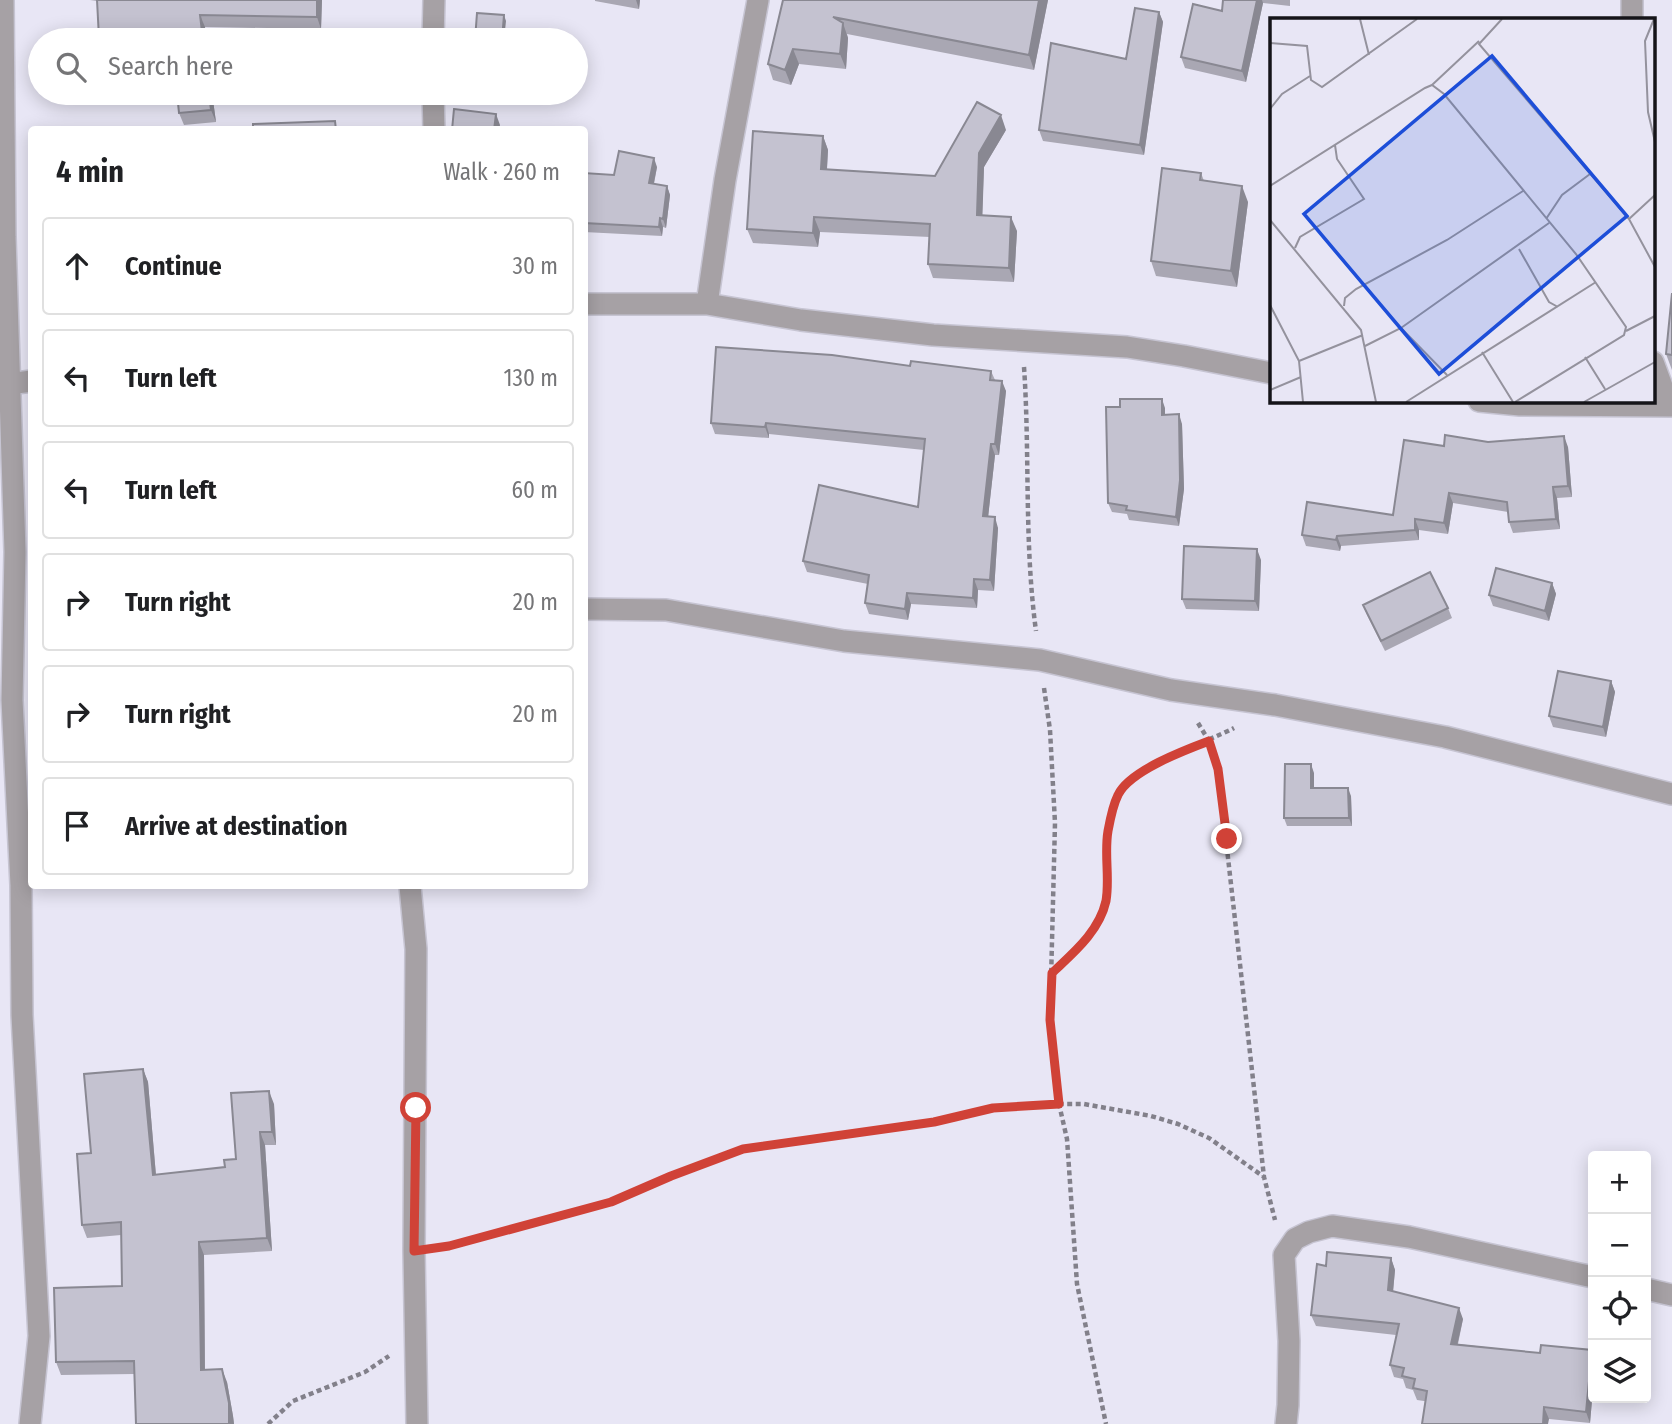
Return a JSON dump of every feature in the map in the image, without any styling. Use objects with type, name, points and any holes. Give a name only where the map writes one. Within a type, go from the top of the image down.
[{"type":"street","points":[[2,0],[8,384],[15,552],[12,701],[21,885],[22,1015],[39,1336],[30,1424]]},
{"type":"street","points":[[433,28],[434,0]]},
{"type":"street","points":[[707,304],[725,180],[758,0]]},
{"type":"street","points":[[1632,0],[1632,18]]},
{"type":"street","points":[[433,105],[434,126]]},
{"type":"street","points":[[588,304],[707,304],[801,320],[933,335],[1127,347],[1184,355],[1270,373]]},
{"type":"street","points":[[1489,402],[1520,405],[1671,406],[1654,364]]},
{"type":"street","points":[[8,384],[28,382]]},
{"type":"street","points":[[588,608],[666,610],[844,641],[1040,660],[1171,690],[1275,705],[1445,737],[1672,794]]},
{"type":"street","points":[[410,889],[416,949],[414,1251],[417,1424]]},
{"type":"street","points":[[1286,1424],[1289,1405],[1289,1341],[1284,1255],[1295,1238],[1309,1231],[1332,1226],[1409,1237],[1588,1276]]},
{"type":"street","points":[[1651,1290],[1672,1295]]},
{"type":"path","points":[[1022,340],[1028,429],[1028,559],[1050,730],[1055,823],[1050,1020],[1059,1104],[1067,1139],[1077,1284],[1106,1424]]},
{"type":"path","points":[[1171,690],[1198,722],[1209,741],[1218,769],[1264,1177],[1284,1255]]},
{"type":"path","points":[[1052,973],[1083,943],[1097,923],[1105,902],[1108,831],[1119,793],[1133,779],[1175,753],[1209,741]]},
{"type":"path","points":[[414,1251],[449,1246],[611,1202],[743,1149],[934,1122],[993,1108],[1084,1104],[1151,1116],[1209,1138],[1264,1177]]},
{"type":"path","points":[[268,1424],[293,1401],[365,1372],[416,1339]]},
{"type":"building","points":[[97,0],[317,0],[317,17],[200,15],[202,28],[98,28]]},
{"type":"building","points":[[783,0],[1039,0],[1029,55],[833,17],[843,23],[840,54],[793,49],[785,70],[768,64]]},
{"type":"building","points":[[1223,0],[1257,0],[1242,71],[1181,57],[1193,4],[1222,11]]},
{"type":"building","points":[[1135,8],[1159,12],[1140,145],[1039,130],[1051,43],[1126,59]]},
{"type":"building","points":[[477,13],[504,15],[503,28],[476,28]]},
{"type":"building","points":[[977,102],[1001,115],[979,153],[977,215],[1011,217],[1009,268],[928,264],[930,224],[814,217],[813,233],[747,229],[753,131],[823,136],[821,169],[935,176]]},
{"type":"building","points":[[178,105],[210,105],[211,110],[179,113]]},
{"type":"building","points":[[454,109],[496,114],[494,126],[452,126]]},
{"type":"building","points":[[335,121],[336,126],[253,126]]},
{"type":"building","points":[[619,151],[654,158],[649,183],[667,186],[663,219],[660,218],[659,227],[588,223],[588,173],[614,175]]},
{"type":"building","points":[[1162,168],[1201,173],[1200,180],[1242,186],[1231,271],[1151,261]]},
{"type":"building","points":[[1672,293],[1672,355],[1666,354]]},
{"type":"building","points":[[716,347],[832,355],[910,366],[911,361],[991,371],[990,380],[1002,381],[995,444],[991,444],[983,516],[995,517],[990,580],[974,579],[973,598],[907,593],[905,609],[865,603],[869,575],[803,561],[819,485],[918,507],[925,439],[766,423],[765,427],[711,423]]},
{"type":"building","points":[[1120,399],[1162,399],[1162,415],[1179,414],[1180,480],[1176,517],[1126,510],[1127,506],[1108,503],[1106,407],[1120,407]]},
{"type":"building","points":[[1445,435],[1488,442],[1564,436],[1568,486],[1553,487],[1556,519],[1509,522],[1507,502],[1449,493],[1444,523],[1415,519],[1415,530],[1337,536],[1336,540],[1302,535],[1307,502],[1393,515],[1404,440],[1444,446]]},
{"type":"building","points":[[1184,546],[1257,549],[1255,601],[1182,599]]},
{"type":"building","points":[[1496,568],[1552,583],[1545,611],[1489,595]]},
{"type":"building","points":[[1430,572],[1448,608],[1381,641],[1363,605]]},
{"type":"building","points":[[1558,671],[1611,681],[1603,727],[1549,716]]},
{"type":"building","points":[[1285,764],[1311,764],[1311,788],[1348,788],[1349,818],[1284,818]]},
{"type":"building","points":[[143,1069],[153,1175],[225,1167],[224,1160],[236,1159],[231,1093],[269,1091],[272,1132],[260,1132],[267,1238],[199,1242],[201,1370],[222,1369],[229,1403],[229,1424],[136,1424],[134,1361],[56,1362],[54,1288],[122,1286],[121,1222],[82,1225],[77,1154],[91,1153],[84,1074]]},
{"type":"building","points":[[1327,1252],[1391,1258],[1388,1290],[1459,1308],[1451,1344],[1540,1353],[1541,1345],[1588,1350],[1586,1412],[1544,1407],[1543,1424],[1422,1424],[1427,1391],[1413,1388],[1415,1379],[1402,1376],[1404,1368],[1390,1365],[1399,1324],[1311,1315],[1317,1264],[1326,1266]]},
{"type":"route","points":[[416,1108],[414,1251],[449,1246],[611,1202],[743,1149],[934,1122],[993,1108],[1059,1104],[1050,1020],[1052,973],[1083,943],[1097,923],[1105,902],[1108,831],[1119,793],[1133,779],[1175,753],[1209,741],[1218,769],[1227,839]]}]
